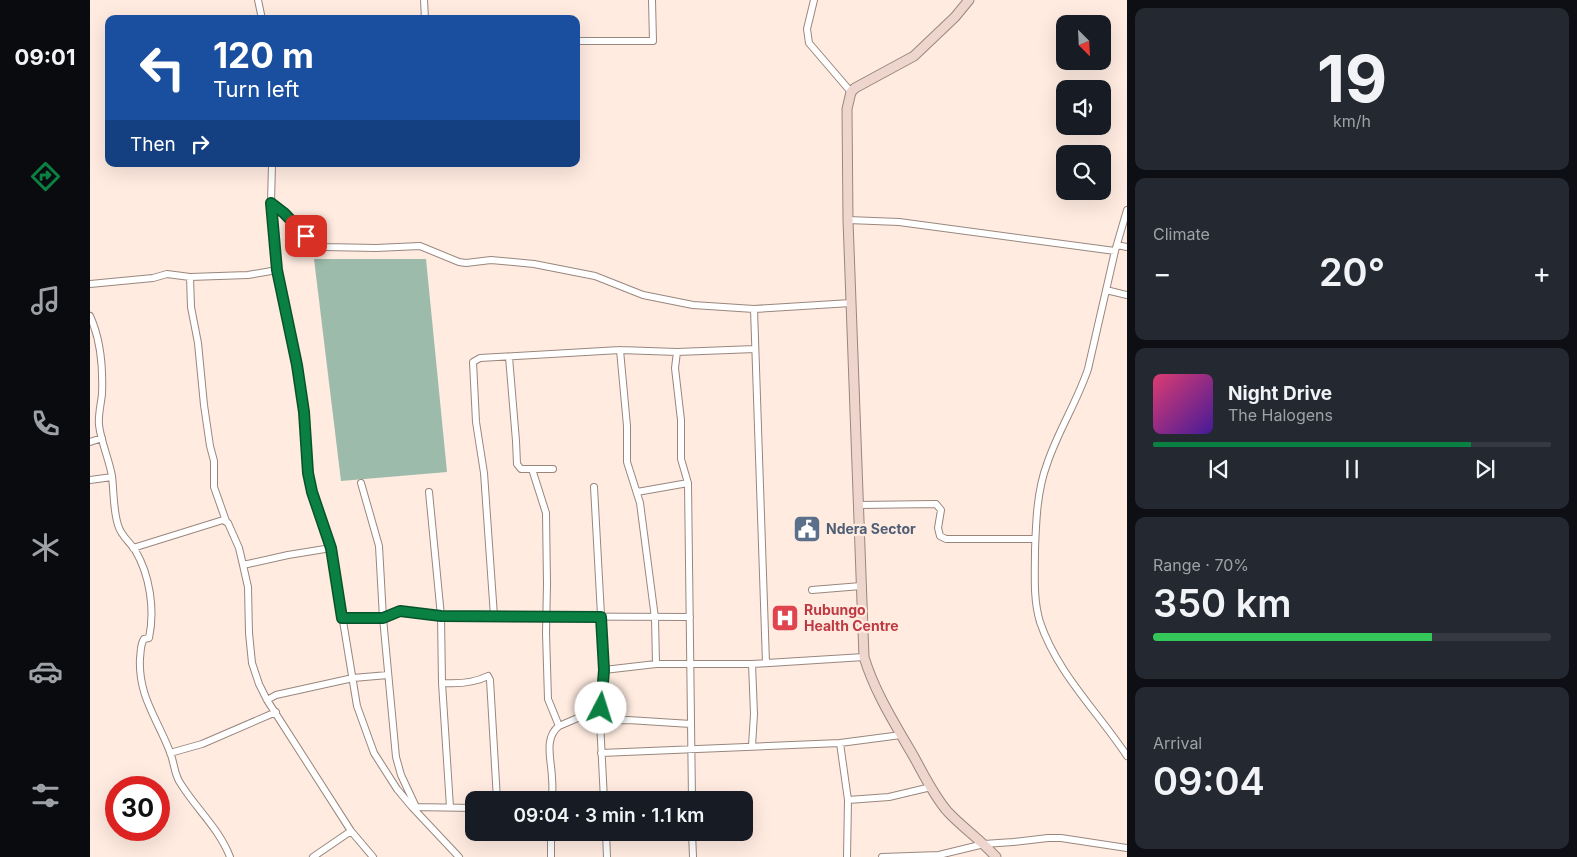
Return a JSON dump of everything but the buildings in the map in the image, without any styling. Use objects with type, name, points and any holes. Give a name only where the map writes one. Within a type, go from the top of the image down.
[{"type":"main road","points":[[969,0],[955,17],[914,56],[851,92],[847,109],[848,220],[864,657],[870,679],[881,701],[931,787],[948,811],[996,857]]},
{"type":"street","points":[[258,0],[261,15]]},
{"type":"street","points":[[424,0],[425,15]]},
{"type":"street","points":[[580,41],[653,41],[652,0]]},
{"type":"street","points":[[814,0],[807,29],[809,43],[851,92]]},
{"type":"street","points":[[272,167],[271,203],[277,270],[297,365],[304,412],[308,473],[312,492],[331,548],[357,706],[374,753],[397,789],[459,857]]},
{"type":"street","points":[[271,203],[294,222],[311,242],[324,247],[376,248],[420,246],[459,262],[491,260],[534,264],[595,276],[643,295],[693,305],[754,308],[851,303]]},
{"type":"street","points":[[1127,210],[1085,377],[1061,428],[1041,483],[1035,539],[1035,590],[1040,621],[1046,637],[1068,674],[1127,756]]},
{"type":"street","points":[[848,220],[899,222],[1116,248],[1127,247]]},
{"type":"street","points":[[90,284],[153,278],[167,274],[190,278],[248,275],[277,270]]},
{"type":"street","points":[[190,278],[204,405],[214,461],[214,487],[226,521],[239,548],[248,588],[252,662],[259,684],[267,700],[351,831],[373,857]]},
{"type":"street","points":[[1106,290],[1127,296]]},
{"type":"street","points":[[754,308],[766,663]]},
{"type":"street","points":[[90,316],[96,333],[103,378],[99,423],[112,477],[118,526],[125,540],[133,548],[148,583],[151,628],[149,638],[144,639],[142,643],[141,682],[150,710],[170,753],[179,780],[216,828],[225,843],[230,857]]},
{"type":"street","points":[[494,616],[484,473],[476,422],[473,362],[480,358],[620,350],[677,352],[755,349]]},
{"type":"street","points":[[620,350],[628,426],[627,462],[640,504],[655,618],[656,664]]},
{"type":"street","points":[[677,352],[675,368],[681,420],[681,459],[688,483],[692,791]]},
{"type":"street","points":[[508,357],[517,464],[521,469],[553,469]]},
{"type":"street","points":[[90,442],[102,438]]},
{"type":"street","points":[[532,469],[546,513],[548,699],[559,726]]},
{"type":"street","points":[[90,480],[112,477]]},
{"type":"street","points":[[361,483],[379,546],[383,618],[396,757],[414,807]]},
{"type":"street","points":[[637,492],[688,483]]},
{"type":"street","points":[[594,487],[604,670],[600,721],[603,791]]},
{"type":"street","points":[[429,492],[441,616],[442,683],[450,807]]},
{"type":"street","points":[[858,505],[936,504],[941,510],[938,528],[940,536],[946,539],[1035,539]]},
{"type":"street","points":[[133,548],[223,520],[226,521]]},
{"type":"street","points":[[243,565],[331,548]]},
{"type":"street","points":[[812,590],[861,586]]},
{"type":"street","points":[[342,618],[383,618],[400,611],[441,616],[690,617]]},
{"type":"street","points":[[604,670],[656,664],[752,664],[864,657]]},
{"type":"street","points":[[752,664],[754,714],[752,746]]},
{"type":"street","points":[[267,700],[276,695],[352,678],[388,675]]},
{"type":"street","points":[[442,683],[472,681],[488,676],[490,680],[496,791]]},
{"type":"street","points":[[552,791],[550,760],[553,730],[601,708]]},
{"type":"street","points":[[170,753],[202,744],[276,712]]},
{"type":"street","points":[[600,721],[691,724]]},
{"type":"street","points":[[601,753],[840,743],[901,735]]},
{"type":"street","points":[[840,743],[848,800],[847,857]]},
{"type":"street","points":[[848,800],[883,798],[931,787]]},
{"type":"street","points":[[414,807],[465,808]]},
{"type":"street","points":[[313,857],[351,831]]},
{"type":"street","points":[[882,857],[939,856],[984,844],[1061,838],[1127,848]]},
{"type":"street","points":[[551,857],[552,841]]},
{"type":"street","points":[[607,841],[608,857]]},
{"type":"street","points":[[692,841],[693,857]]},
{"type":"green space","points":[[314,259],[426,259],[447,472],[341,481]]},
{"type":"place","name":"Ndera Sector","points":[[807,529]]},
{"type":"place","name":"Rubungo Health Centre","points":[[785,618]]},
{"type":"route","points":[[306,236],[294,222],[271,203],[277,270],[292,336],[304,412],[308,473],[312,492],[331,548],[342,618],[383,618],[400,611],[441,616],[601,617],[604,670],[601,708]]}]
